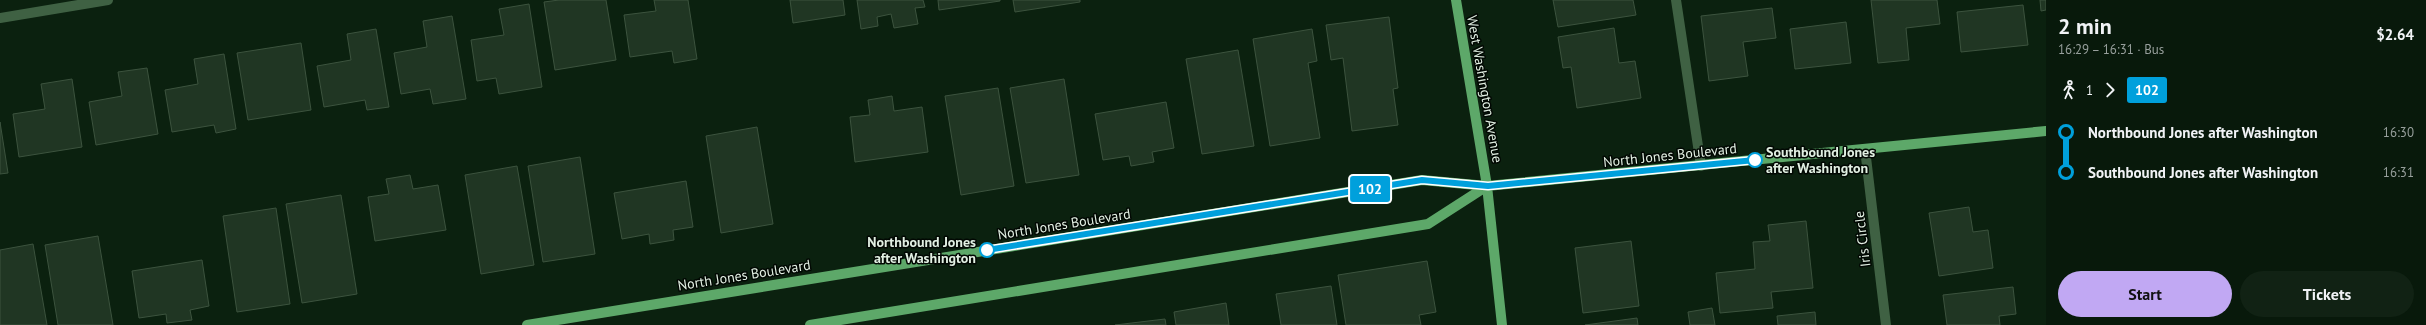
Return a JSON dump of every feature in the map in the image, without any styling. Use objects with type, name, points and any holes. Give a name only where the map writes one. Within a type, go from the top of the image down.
[{"type":"main road","name":"West Washington Avenue","points":[[1456,0],[1488,186],[1502,325]]},
{"type":"main road","name":"North Jones Boulevard","points":[[527,325],[1422,180],[1488,186],[2046,131]]},
{"type":"main road","name":"North Jones Boulevard","points":[[810,325],[1428,224],[1488,186]]},
{"type":"street","points":[[0,18],[108,0]]},
{"type":"street","points":[[1676,0],[1701,166]]},
{"type":"street","name":"Iris Circle","points":[[1865,149],[1886,325]]},
{"type":"building","points":[[559,0],[606,0],[616,60],[555,70],[544,2]]},
{"type":"building","points":[[654,0],[688,0],[697,59],[674,63],[672,51],[630,57],[624,15],[656,11]]},
{"type":"building","points":[[790,0],[843,0],[845,15],[793,23]]},
{"type":"building","points":[[857,0],[923,0],[925,7],[915,8],[918,24],[894,28],[891,14],[877,17],[878,26],[861,29]]},
{"type":"building","points":[[938,0],[1000,0],[1000,1],[939,10]]},
{"type":"building","points":[[1013,0],[1080,0],[1080,2],[1015,12]]},
{"type":"building","points":[[1553,0],[1633,0],[1636,15],[1558,27]]},
{"type":"building","points":[[1871,0],[1937,0],[1940,24],[1906,28],[1909,60],[1878,63]]},
{"type":"building","points":[[2040,0],[2046,0],[2046,10],[2041,11]]},
{"type":"building","points":[[529,4],[542,87],[499,94],[496,78],[477,81],[471,40],[504,35],[499,9]]},
{"type":"building","points":[[2023,5],[2028,45],[1961,52],[1957,12]]},
{"type":"building","points":[[1772,8],[1776,38],[1743,42],[1748,76],[1709,81],[1701,16]]},
{"type":"building","points":[[452,16],[466,99],[433,104],[430,89],[401,94],[394,53],[427,47],[423,21]]},
{"type":"building","points":[[1389,17],[1398,88],[1393,89],[1398,125],[1352,131],[1343,58],[1331,60],[1326,25]]},
{"type":"building","points":[[1846,22],[1851,63],[1795,69],[1790,29]]},
{"type":"building","points":[[1614,28],[1619,63],[1635,61],[1641,98],[1577,108],[1571,67],[1563,68],[1558,37]]},
{"type":"building","points":[[376,29],[389,107],[367,110],[365,100],[324,107],[317,66],[351,60],[347,34]]},
{"type":"building","points":[[1312,29],[1317,61],[1308,63],[1320,138],[1270,146],[1253,39]]},
{"type":"building","points":[[301,43],[311,110],[248,120],[237,53]]},
{"type":"building","points":[[1238,50],[1254,146],[1202,154],[1186,59]]},
{"type":"building","points":[[224,54],[236,129],[216,133],[214,125],[172,132],[165,90],[198,84],[194,59]]},
{"type":"building","points":[[147,68],[158,134],[96,145],[89,102],[122,96],[118,72]]},
{"type":"building","points":[[72,79],[82,147],[19,157],[13,114],[45,109],[41,84]]},
{"type":"building","points":[[1064,79],[1079,175],[1026,183],[1010,88]]},
{"type":"building","points":[[998,88],[1014,186],[961,195],[945,96]]},
{"type":"building","points":[[892,96],[894,111],[922,107],[928,152],[855,162],[850,117],[870,115],[868,100]]},
{"type":"building","points":[[1166,102],[1174,148],[1152,152],[1154,162],[1131,166],[1129,156],[1103,160],[1095,114]]},
{"type":"building","points":[[0,122],[8,173],[0,174]]},
{"type":"building","points":[[757,127],[773,224],[721,233],[706,136]]},
{"type":"building","points":[[580,157],[595,254],[543,262],[528,166]]},
{"type":"building","points":[[517,166],[534,265],[481,274],[465,175]]},
{"type":"building","points":[[410,175],[413,189],[438,185],[446,230],[375,241],[368,197],[389,194],[386,179]]},
{"type":"building","points":[[686,181],[693,227],[673,230],[674,240],[650,244],[649,234],[622,239],[614,193]]},
{"type":"building","points":[[341,195],[357,294],[302,303],[286,204]]},
{"type":"building","points":[[1969,207],[1973,232],[1988,230],[1993,268],[1939,276],[1929,213]]},
{"type":"building","points":[[276,208],[290,304],[237,312],[223,216]]},
{"type":"building","points":[[1806,221],[1813,288],[1771,292],[1773,308],[1720,313],[1716,273],[1755,269],[1753,242],[1770,241],[1768,225]]},
{"type":"building","points":[[98,236],[113,325],[58,325],[45,245]]},
{"type":"building","points":[[1631,241],[1639,306],[1583,313],[1575,248]]},
{"type":"building","points":[[33,244],[47,325],[0,325],[0,250]]},
{"type":"building","points":[[202,260],[209,306],[190,310],[192,320],[167,323],[166,314],[139,318],[132,271]]},
{"type":"building","points":[[1427,261],[1436,312],[1419,315],[1421,325],[1346,325],[1338,275]]},
{"type":"building","points":[[1331,286],[1337,325],[1281,325],[1276,294]]},
{"type":"building","points":[[2013,287],[2016,314],[1999,316],[2000,325],[1947,325],[1943,295]]},
{"type":"building","points":[[1226,303],[1229,325],[1176,325],[1174,312]]},
{"type":"building","points":[[1712,308],[1715,325],[1690,325],[1688,312]]},
{"type":"building","points":[[1815,312],[1816,325],[1778,325],[1777,316]]},
{"type":"building","points":[[1637,318],[1638,325],[1585,325]]},
{"type":"building","points":[[1165,319],[1166,325],[1115,325]]},
{"type":"bus line","name":"102","points":[[987,250],[1422,180],[1488,186],[1755,160]]},
{"type":"place","name":"Southbound Jones after Washington","points":[[1755,160]]},
{"type":"place","name":"Northbound Jones after Washington","points":[[987,250]]}]
